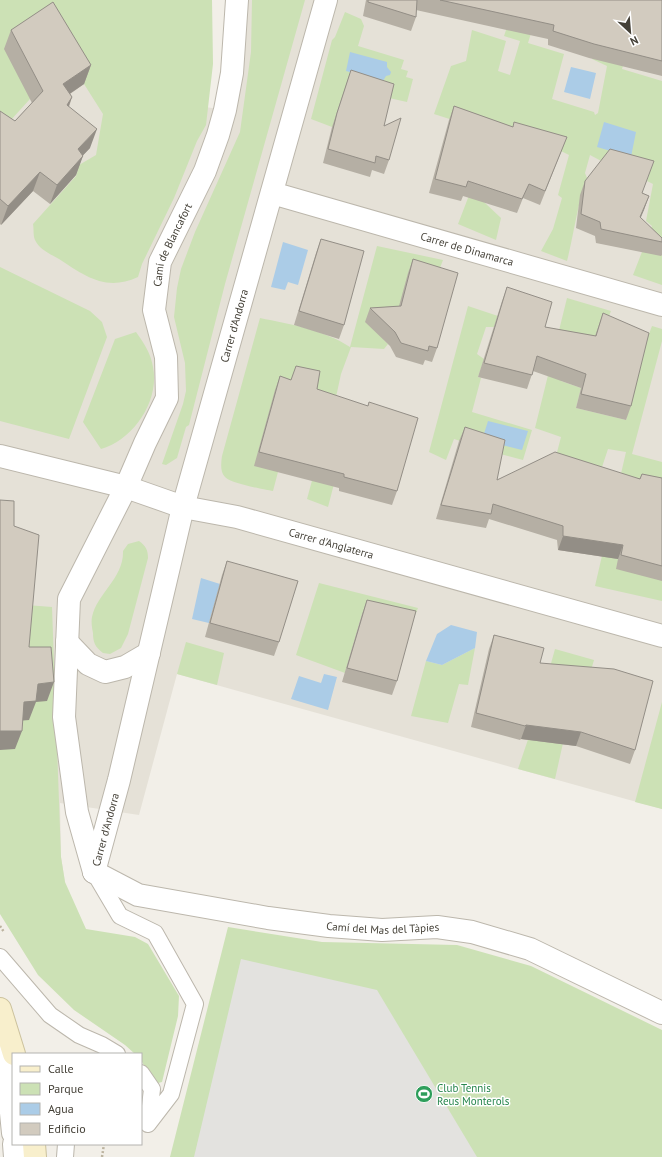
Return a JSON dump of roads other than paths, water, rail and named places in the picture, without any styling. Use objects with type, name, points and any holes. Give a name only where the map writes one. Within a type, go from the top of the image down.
[{"type":"main road","points":[[0,1010],[14,1053]]},
{"type":"main road","points":[[34,1145],[35,1157]]},
{"type":"street","name":"Camí de Blancafort","points":[[126,487],[144,443],[167,398],[166,357],[154,310],[160,262],[205,171],[218,135],[225,110],[232,73],[237,0]]},
{"type":"street","name":"Carrer d'Andorra","points":[[94,872],[119,780],[184,506],[326,0]]},
{"type":"street","name":"Carrer de Dinamarca","points":[[272,193],[662,305]]},
{"type":"street","name":"Carrer d'Anglaterra","points":[[0,456],[126,487],[184,506],[237,517],[662,636]]},
{"type":"street","name":"Carrer d'Andorra","points":[[94,872],[77,812],[64,717],[69,599],[126,487]]},
{"type":"street","points":[[67,642],[88,664],[105,672],[125,667],[149,653]]},
{"type":"street","name":"Camí del Mas del Tàpies","points":[[94,872],[138,896],[268,918],[337,927],[382,930],[437,927],[472,932],[530,949],[662,1013]]},
{"type":"street","points":[[0,1010],[12,1124]]},
{"type":"street","points":[[14,1145],[15,1157]]},
{"type":"lane","points":[[94,872],[120,916],[155,933],[195,1004],[172,1094],[145,1122]]},
{"type":"lane","points":[[0,957],[50,1016],[79,1035],[102,1045],[115,1053]]},
{"type":"lane","points":[[142,1074],[152,1089],[145,1122]]},
{"type":"lane","points":[[65,1157],[66,1145]]},
{"type":"water","points":[[350,52],[387,62],[387,67],[391,72],[390,75],[386,76],[383,81],[346,71]]},
{"type":"water","points":[[571,67],[596,73],[590,99],[564,92]]},
{"type":"water","points":[[604,122],[636,132],[631,157],[597,147]]},
{"type":"water","points":[[283,242],[308,250],[298,285],[288,282],[285,290],[271,287]]},
{"type":"water","points":[[488,421],[528,431],[522,450],[482,440]]},
{"type":"water","points":[[201,578],[220,584],[209,623],[192,619]]},
{"type":"water","points":[[451,625],[477,632],[475,648],[442,665],[426,661],[437,634]]},
{"type":"water","points":[[324,674],[337,677],[328,710],[291,699],[299,676],[321,683]]},
{"type":"place","name":"Club Tennis Reus Monterols","points":[[424,1094]]}]
